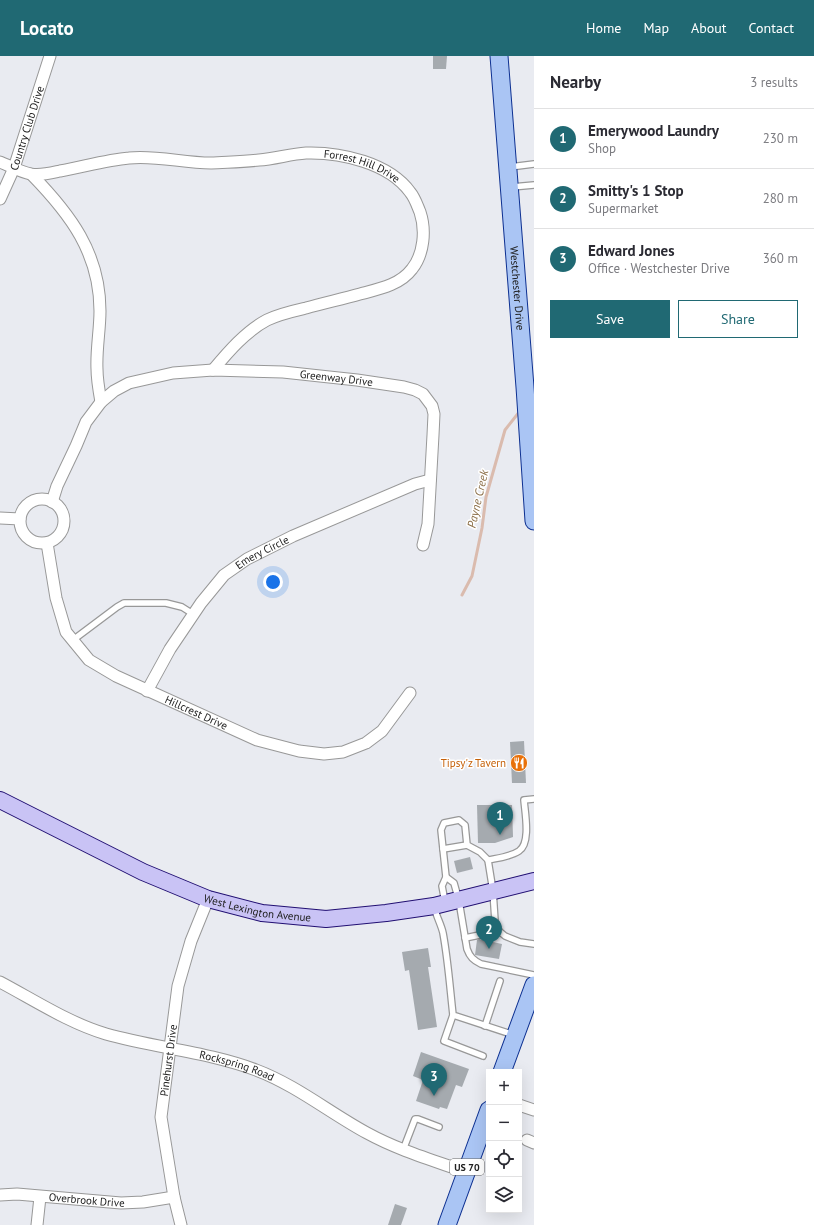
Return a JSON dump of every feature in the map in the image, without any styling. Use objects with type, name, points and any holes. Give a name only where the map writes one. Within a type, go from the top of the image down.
[{"type":"main road","name":"Westchester Drive","points":[[500,56],[508,168],[530,386],[534,521]]},
{"type":"main road","points":[[503,1069],[534,985]]},
{"type":"main road","name":"US 70","points":[[447,1225],[486,1118]]},
{"type":"street","name":"Country Club Drive","points":[[0,199],[14,168],[50,56]]},
{"type":"street","name":"Forrest Hill Drive","points":[[0,162],[32,175],[48,174],[99,162],[132,158],[210,163],[260,160],[292,154],[309,153],[335,155],[366,162],[383,170],[402,183],[417,203],[424,229],[422,245],[418,258],[412,269],[396,283],[290,312],[267,320],[249,333],[224,356],[213,370]]},
{"type":"street","points":[[32,175],[50,193],[70,219],[82,237],[94,268],[100,310],[96,369],[101,402]]},
{"type":"street","name":"Greenway Drive","points":[[52,502],[57,486],[86,422],[101,402],[114,391],[129,383],[173,373],[213,370],[283,372],[357,380],[416,390],[423,394],[432,406],[434,414],[428,524],[424,545]]},
{"type":"street","name":"Emery Circle","points":[[147,690],[170,649],[200,603],[224,575],[247,559],[314,527],[415,484],[430,480]]},
{"type":"street","points":[[38,500],[52,502],[58,506],[64,520],[63,528],[60,534],[54,540],[47,543],[33,541],[27,538],[20,526],[22,512],[26,506],[38,500]]},
{"type":"street","points":[[0,518],[20,519]]},
{"type":"street","name":"Hillcrest Drive","points":[[47,543],[56,598],[66,632],[89,660],[116,676],[256,740],[300,751],[324,754],[343,752],[366,743],[382,731],[410,693]]},
{"type":"street","name":"West Lexington Avenue","points":[[0,800],[143,872],[208,899],[262,913],[326,919],[386,913],[446,903],[534,881]]},
{"type":"street","name":"Pinehurst Drive","points":[[181,1225],[174,1197],[161,1117],[178,986],[191,941],[208,899]]},
{"type":"street","name":"Rockspring Road","points":[[0,982],[57,1013],[105,1033],[209,1056],[257,1070],[279,1080],[367,1133],[403,1150],[466,1172]]},
{"type":"street","points":[[522,1106],[534,1110]]},
{"type":"street","name":"Overbrook Drive","points":[[0,1195],[17,1194],[121,1203],[143,1202],[174,1197]]},
{"type":"street","points":[[38,1225],[40,1197]]},
{"type":"lane","points":[[508,168],[534,164]]},
{"type":"lane","points":[[510,187],[534,185]]},
{"type":"lane","points":[[72,640],[124,603],[166,603],[176,605],[194,614]]},
{"type":"lane","points":[[488,860],[509,855],[520,850],[526,841],[527,832],[524,800],[534,799]]},
{"type":"lane","points":[[467,845],[465,825],[459,820],[444,823],[441,830],[446,877],[442,886],[446,903],[465,938],[470,956],[474,961],[534,985]]},
{"type":"lane","points":[[443,849],[467,845],[480,852],[488,860],[493,891],[495,922],[499,931],[504,936],[520,942],[534,944]]},
{"type":"lane","points":[[446,877],[454,883],[446,903],[436,916],[442,932],[453,1015],[444,1041],[483,1056]]},
{"type":"lane","points":[[465,938],[499,931]]},
{"type":"lane","points":[[485,1026],[500,981]]},
{"type":"lane","points":[[453,1015],[516,1036]]},
{"type":"lane","points":[[403,1150],[416,1119],[439,1127]]},
{"type":"building","points":[[433,56],[447,56],[446,69],[433,69]]},
{"type":"building","points":[[524,741],[526,783],[512,783],[510,742]]},
{"type":"building","points":[[477,805],[512,805],[513,837],[495,843],[478,843]]},
{"type":"building","points":[[470,857],[473,869],[457,873],[454,861]]},
{"type":"building","points":[[479,939],[502,944],[499,959],[475,955],[477,940]]},
{"type":"building","points":[[428,948],[431,967],[428,967],[437,1027],[418,1030],[409,970],[405,971],[402,952]]},
{"type":"building","points":[[421,1052],[469,1069],[462,1087],[456,1085],[447,1109],[440,1107],[439,1109],[416,1101],[423,1080],[413,1076]]},
{"type":"building","points":[[395,1204],[407,1208],[401,1225],[388,1225]]},
{"type":"waterway","name":"Payne Creek","points":[[462,595],[472,576],[482,528],[486,497],[505,430],[520,411]]},
{"type":"place","name":"Tipsy'z Tavern","points":[[519,763]]},
{"type":"place","name":"Emerywood Laundry","points":[[500,835]]},
{"type":"place","name":"Smitty's 1 Stop","points":[[489,949]]},
{"type":"place","name":"Edward Jones","points":[[434,1096]]}]
